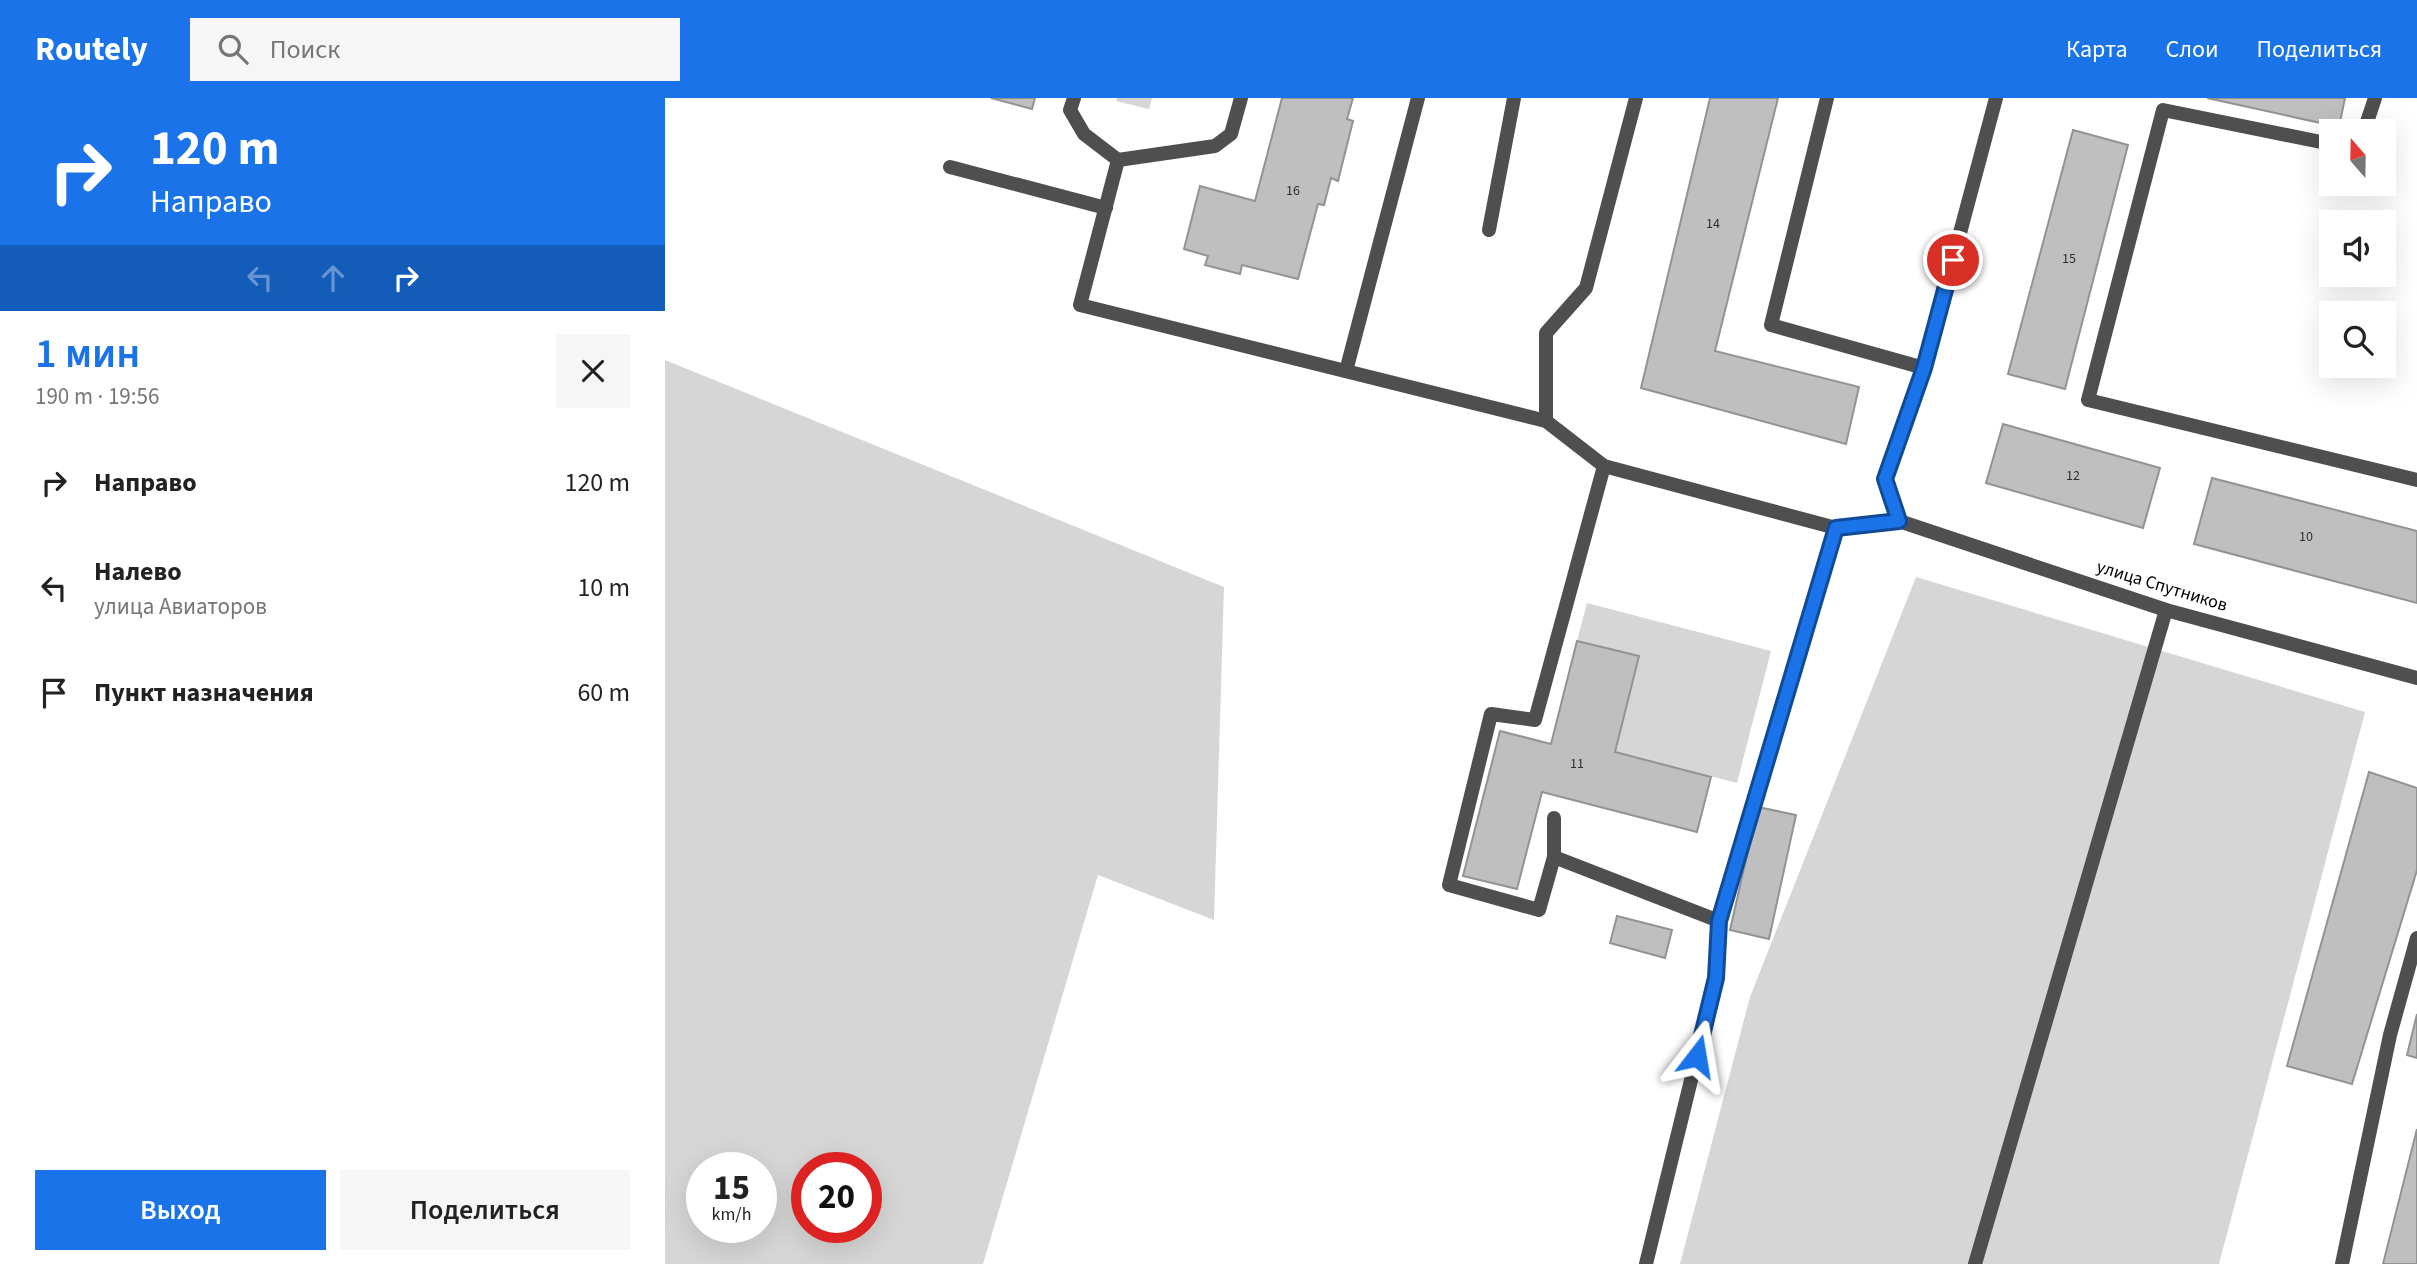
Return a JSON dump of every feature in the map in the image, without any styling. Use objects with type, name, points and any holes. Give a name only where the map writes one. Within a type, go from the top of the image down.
[{"type":"street","points":[[1073,98],[1070,110],[1084,134],[1118,160],[1215,146],[1231,134],[1241,98]]},
{"type":"street","points":[[1346,371],[1418,98]]},
{"type":"street","points":[[1489,230],[1514,98]]},
{"type":"street","points":[[1546,421],[1546,332],[1586,288],[1636,98]]},
{"type":"street","points":[[1827,98],[1771,325],[1924,368]]},
{"type":"street","points":[[1118,160],[1080,305],[1546,421],[1604,466],[1836,528],[1899,521],[1885,479],[1924,368],[1996,98]]},
{"type":"street","points":[[2368,119],[2375,98]]},
{"type":"street","points":[[2319,142],[2163,110],[2088,400],[2417,480]]},
{"type":"street","points":[[950,167],[1106,208]]},
{"type":"street","points":[[1555,818],[1554,857],[1539,911],[1449,885],[1490,714],[1535,720],[1604,466]]},
{"type":"street","name":"улица Спутников","points":[[1899,521],[2166,610],[2417,678]]},
{"type":"street","points":[[1646,1264],[1716,978],[1719,921],[1836,528]]},
{"type":"street","points":[[1975,1264],[2166,610]]},
{"type":"street","points":[[1554,857],[1719,921]]},
{"type":"street","points":[[2342,1264],[2389,1035],[2417,938]]},
{"type":"shaded area","points":[[1117,98],[1152,98],[1149,109],[1116,101]]},
{"type":"shaded area","points":[[665,360],[1224,587],[1214,920],[1098,875],[983,1264],[665,1264]]},
{"type":"shaded area","points":[[1916,577],[2365,712],[2219,1264],[1680,1264],[1750,997]]},
{"type":"shaded area","points":[[1587,603],[1771,651],[1737,783],[1615,752],[1639,656],[1577,641]]},
{"type":"building","points":[[991,98],[1035,98],[1032,109]]},
{"type":"building","points":[[1282,98],[1353,98],[1347,119],[1353,121],[1338,181],[1331,178],[1324,205],[1318,204],[1298,279],[1242,265],[1240,274],[1205,265],[1208,256],[1184,249],[1200,186],[1255,201]]},
{"type":"building","points":[[1710,98],[1778,98],[1715,351],[1859,387],[1846,444],[1641,388]]},
{"type":"building","points":[[2207,98],[2345,98],[2341,119],[2319,119],[2319,123]]},
{"type":"building","points":[[2073,130],[2128,145],[2065,389],[2008,374]]},
{"type":"building","points":[[2003,424],[2160,468],[2143,528],[1986,483]]},
{"type":"building","points":[[2212,478],[2417,531],[2417,603],[2194,544]]},
{"type":"building","points":[[1577,641],[1639,656],[1615,752],[1711,777],[1697,832],[1542,792],[1517,889],[1463,876],[1500,731],[1551,744]]},
{"type":"building","points":[[2369,772],[2417,788],[2417,870],[2352,1084],[2287,1066]]},
{"type":"building","points":[[1758,807],[1796,815],[1769,939],[1730,930]]},
{"type":"building","points":[[1617,916],[1672,930],[1665,958],[1610,943]]},
{"type":"building","points":[[2417,1014],[2417,1058],[2407,1055]]},
{"type":"building","points":[[2417,1129],[2417,1264],[2383,1264]]},
{"type":"route","points":[[1697,1056],[1716,978],[1719,921],[1836,528],[1899,521],[1885,479],[1924,368],[1953,260]]}]
